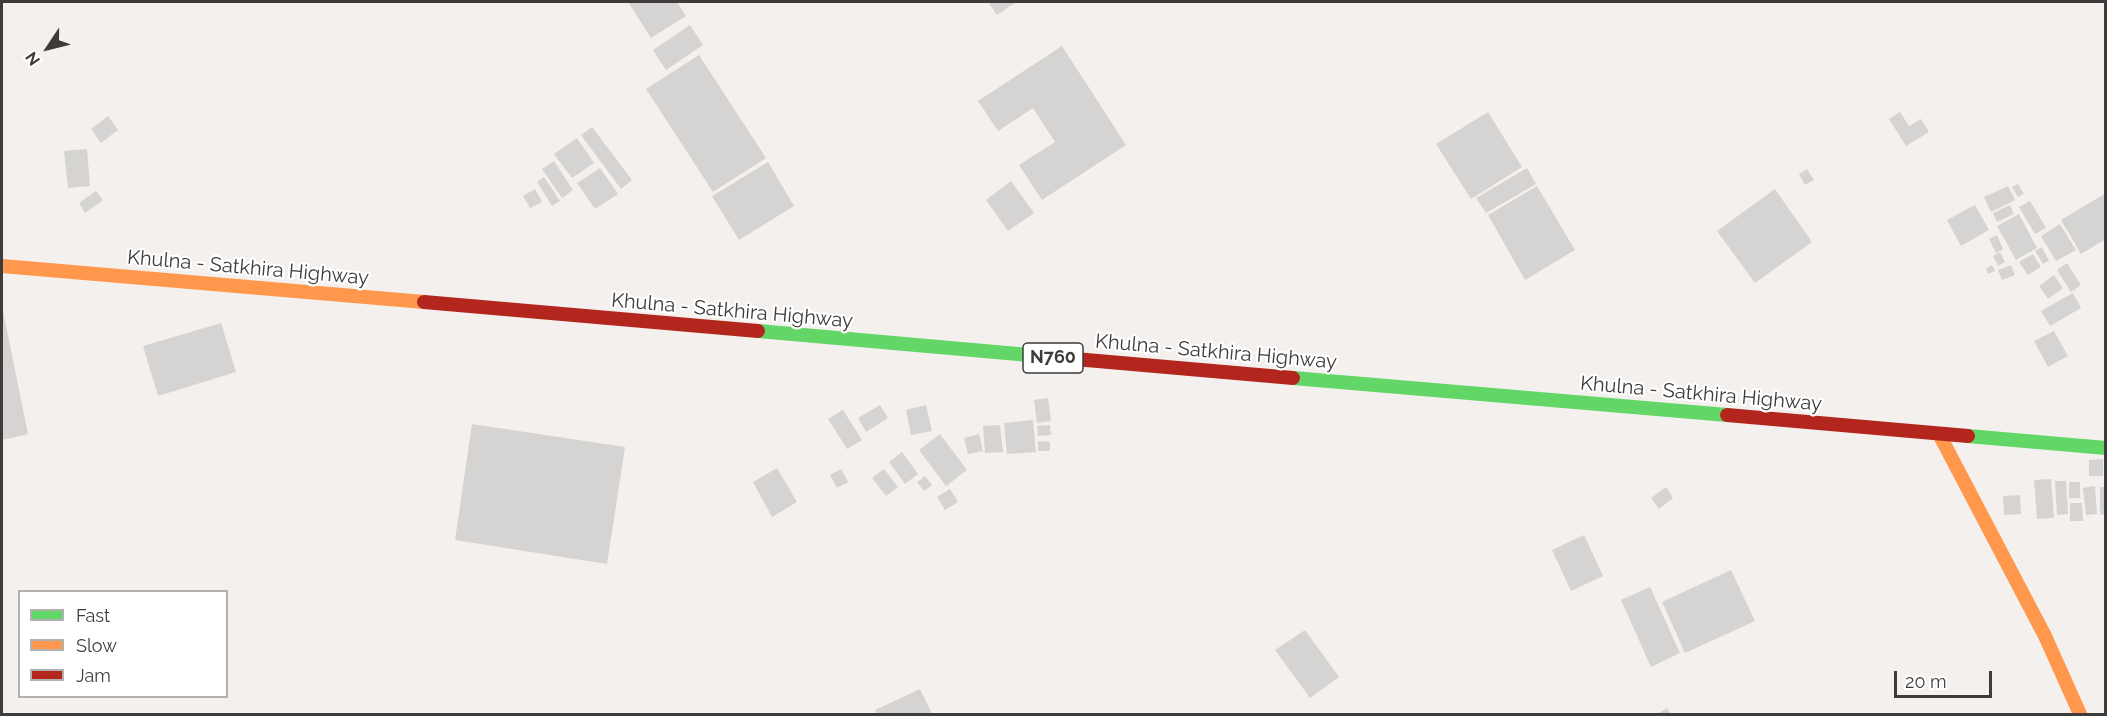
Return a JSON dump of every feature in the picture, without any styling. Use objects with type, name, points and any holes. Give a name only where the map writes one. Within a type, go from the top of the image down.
[{"type":"main road","name":"Khulna - Satkhira Highway","points":[[2,266],[2106,448]]},
{"type":"main road","points":[[1939,434],[2045,636],[2080,714]]},
{"type":"building","points":[[628,2],[677,2],[686,16],[651,38]]},
{"type":"building","points":[[988,2],[1016,2],[997,15]]},
{"type":"building","points":[[690,25],[703,45],[666,70],[653,50]]},
{"type":"building","points":[[1062,46],[1126,145],[1042,200],[1019,165],[1055,142],[1033,108],[998,131],[978,101]]},
{"type":"building","points":[[699,55],[766,158],[713,192],[646,89]]},
{"type":"building","points":[[1488,112],[1522,167],[1471,199],[1436,144]]},
{"type":"building","points":[[1900,112],[1909,126],[1921,119],[1929,132],[1906,146],[1889,119]]},
{"type":"building","points":[[108,116],[118,130],[101,143],[91,129]]},
{"type":"building","points":[[592,127],[632,180],[621,189],[581,135]]},
{"type":"building","points":[[577,138],[594,163],[572,178],[554,154]]},
{"type":"building","points":[[87,149],[90,186],[68,188],[64,151]]},
{"type":"building","points":[[554,161],[573,190],[562,198],[542,169]]},
{"type":"building","points":[[768,162],[794,206],[739,240],[712,196]]},
{"type":"building","points":[[600,168],[618,194],[595,209],[577,183]]},
{"type":"building","points":[[1527,168],[1536,184],[1486,213],[1476,198]]},
{"type":"building","points":[[1807,169],[1814,180],[1805,185],[1799,174]]},
{"type":"building","points":[[544,177],[560,201],[552,206],[537,182]]},
{"type":"building","points":[[1011,181],[1034,213],[1008,231],[986,200]]},
{"type":"building","points":[[2018,184],[2024,194],[2018,197],[2012,187]]},
{"type":"building","points":[[1537,186],[1575,250],[1525,280],[1488,215]]},
{"type":"building","points":[[2008,186],[2015,200],[1991,212],[1984,197]]},
{"type":"building","points":[[535,189],[542,202],[530,208],[523,196]]},
{"type":"building","points":[[1775,189],[1812,242],[1755,283],[1717,231]]},
{"type":"building","points":[[96,191],[103,200],[85,213],[79,203]]},
{"type":"building","points":[[2106,193],[2106,239],[2081,254],[2061,220]]},
{"type":"building","points":[[2030,201],[2046,228],[2035,234],[2019,207]]},
{"type":"building","points":[[1975,205],[1989,230],[1961,246],[1947,220]]},
{"type":"building","points":[[2010,205],[2014,214],[1997,222],[1993,213]]},
{"type":"building","points":[[2019,214],[2037,248],[2016,260],[1997,226]]},
{"type":"building","points":[[2060,224],[2076,250],[2056,261],[2041,236]]},
{"type":"building","points":[[1997,235],[2003,249],[1996,253],[1989,239]]},
{"type":"building","points":[[2042,247],[2049,261],[2043,264],[2035,251]]},
{"type":"building","points":[[2000,252],[2005,262],[1998,266],[1993,256]]},
{"type":"building","points":[[2033,254],[2041,267],[2028,275],[2019,262]]},
{"type":"building","points":[[2067,263],[2081,285],[2071,292],[2057,270]]},
{"type":"building","points":[[1992,265],[1995,271],[1988,274],[1986,269]]},
{"type":"building","points":[[2011,265],[2015,275],[2002,280],[1998,270]]},
{"type":"building","points":[[2054,275],[2063,288],[2048,299],[2039,286]]},
{"type":"building","points":[[2073,293],[2081,308],[2050,326],[2041,311]]},
{"type":"building","points":[[2,306],[28,434],[2,440]]},
{"type":"building","points":[[221,323],[236,372],[158,396],[143,346]]},
{"type":"building","points":[[2054,331],[2068,356],[2048,367],[2034,341]]},
{"type":"building","points":[[1048,398],[1051,421],[1037,423],[1034,400]]},
{"type":"building","points":[[880,405],[888,418],[866,432],[858,418]]},
{"type":"building","points":[[926,405],[932,431],[911,435],[906,410]]},
{"type":"building","points":[[843,410],[862,440],[847,449],[828,419]]},
{"type":"building","points":[[1033,420],[1036,452],[1007,454],[1004,423]]},
{"type":"building","points":[[472,424],[625,447],[607,564],[455,540]]},
{"type":"building","points":[[1000,425],[1003,452],[985,453],[983,426]]},
{"type":"building","points":[[1050,425],[1051,435],[1038,436],[1037,426]]},
{"type":"building","points":[[940,434],[967,470],[946,486],[919,450]]},
{"type":"building","points":[[979,434],[983,451],[968,454],[964,438]]},
{"type":"building","points":[[1038,441],[1050,442],[1050,451],[1038,451]]},
{"type":"building","points":[[902,452],[918,474],[905,484],[889,462]]},
{"type":"building","points":[[2103,459],[2103,476],[2089,476],[2089,460]]},
{"type":"building","points":[[777,468],[797,502],[772,517],[753,482]]},
{"type":"building","points":[[841,469],[848,482],[837,488],[830,475]]},
{"type":"building","points":[[884,469],[898,487],[886,496],[872,478]]},
{"type":"building","points":[[925,476],[932,485],[924,491],[917,482]]},
{"type":"building","points":[[2051,479],[2054,518],[2037,519],[2034,480]]},
{"type":"building","points":[[2055,481],[2066,481],[2068,514],[2057,515]]},
{"type":"building","points":[[2069,482],[2080,482],[2080,498],[2069,498]]},
{"type":"building","points":[[2095,486],[2097,514],[2086,515],[2083,488]]},
{"type":"building","points":[[1666,487],[1673,498],[1659,509],[1651,498]]},
{"type":"building","points":[[2100,487],[2106,487],[2106,514],[2100,515]]},
{"type":"building","points":[[950,489],[958,502],[945,510],[937,497]]},
{"type":"building","points":[[2020,495],[2021,514],[2004,515],[2003,496]]},
{"type":"building","points":[[2070,503],[2082,503],[2083,521],[2070,521]]},
{"type":"building","points":[[1584,535],[1603,576],[1571,591],[1552,550]]},
{"type":"building","points":[[1731,570],[1755,621],[1685,653],[1662,602]]},
{"type":"building","points":[[1650,587],[1680,653],[1651,667],[1621,600]]},
{"type":"building","points":[[1305,630],[1339,677],[1310,698],[1275,650]]},
{"type":"building","points":[[920,689],[932,714],[877,714],[875,710]]},
{"type":"building","points":[[1667,708],[1671,714],[1657,714]]},
{"type":"traffic: fast","points":[[758,331],[1052,357]]},
{"type":"traffic: fast","points":[[1293,378],[1727,415]]},
{"type":"traffic: fast","points":[[1968,436],[2106,448]]},
{"type":"traffic: slow","points":[[2,266],[424,302]]},
{"type":"traffic: slow","points":[[1939,434],[2045,636],[2080,714]]},
{"type":"traffic: jam","points":[[424,302],[758,331]]},
{"type":"traffic: jam","points":[[1052,357],[1293,378]]},
{"type":"traffic: jam","points":[[1727,415],[1968,436]]}]
